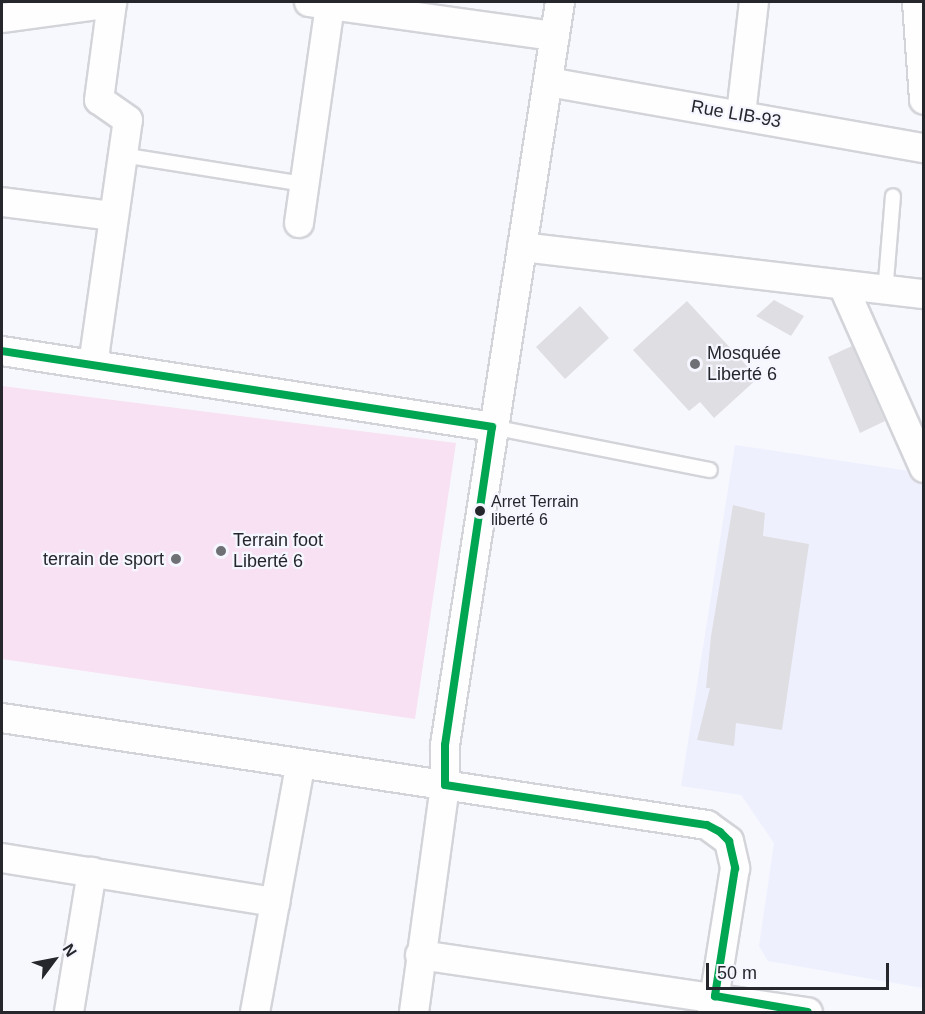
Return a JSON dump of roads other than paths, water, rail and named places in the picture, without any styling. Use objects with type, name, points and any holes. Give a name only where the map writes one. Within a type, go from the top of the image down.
[{"type":"street","points":[[2,18],[112,2],[99,100],[126,115],[93,365]]},
{"type":"street","points":[[414,1012],[445,785],[446,745],[492,427],[560,2]]},
{"type":"street","points":[[741,114],[753,2]]},
{"type":"street","points":[[917,2],[924,100]]},
{"type":"street","points":[[299,223],[320,3],[400,8],[555,36]]},
{"type":"street","name":"Rue LIB-93","points":[[548,82],[741,114],[924,148]]},
{"type":"street","points":[[2,202],[113,216]]},
{"type":"street","points":[[522,248],[885,293],[924,294]]},
{"type":"street","points":[[844,288],[924,468]]},
{"type":"street","points":[[2,351],[492,427]]},
{"type":"street","points":[[2,717],[300,766],[445,785],[707,825],[720,832],[729,841],[735,868],[714,1004]]},
{"type":"street","points":[[255,1012],[300,766]]},
{"type":"street","points":[[2,858],[275,902]]},
{"type":"street","points":[[69,1012],[92,872]]},
{"type":"street","points":[[420,955],[714,1004],[808,1012]]},
{"type":"lane","points":[[122,155],[304,184]]},
{"type":"lane","points":[[885,293],[892,195]]},
{"type":"lane","points":[[492,427],[710,470]]},
{"type":"place","name":"Mosquée Liberté 6","points":[[695,364]]},
{"type":"place","name":"Arret Terrain liberté 6","points":[[480,511]]},
{"type":"place","name":"Terrain foot Liberté 6","points":[[221,551]]},
{"type":"place","name":"terrain de sport","points":[[176,559]]}]
